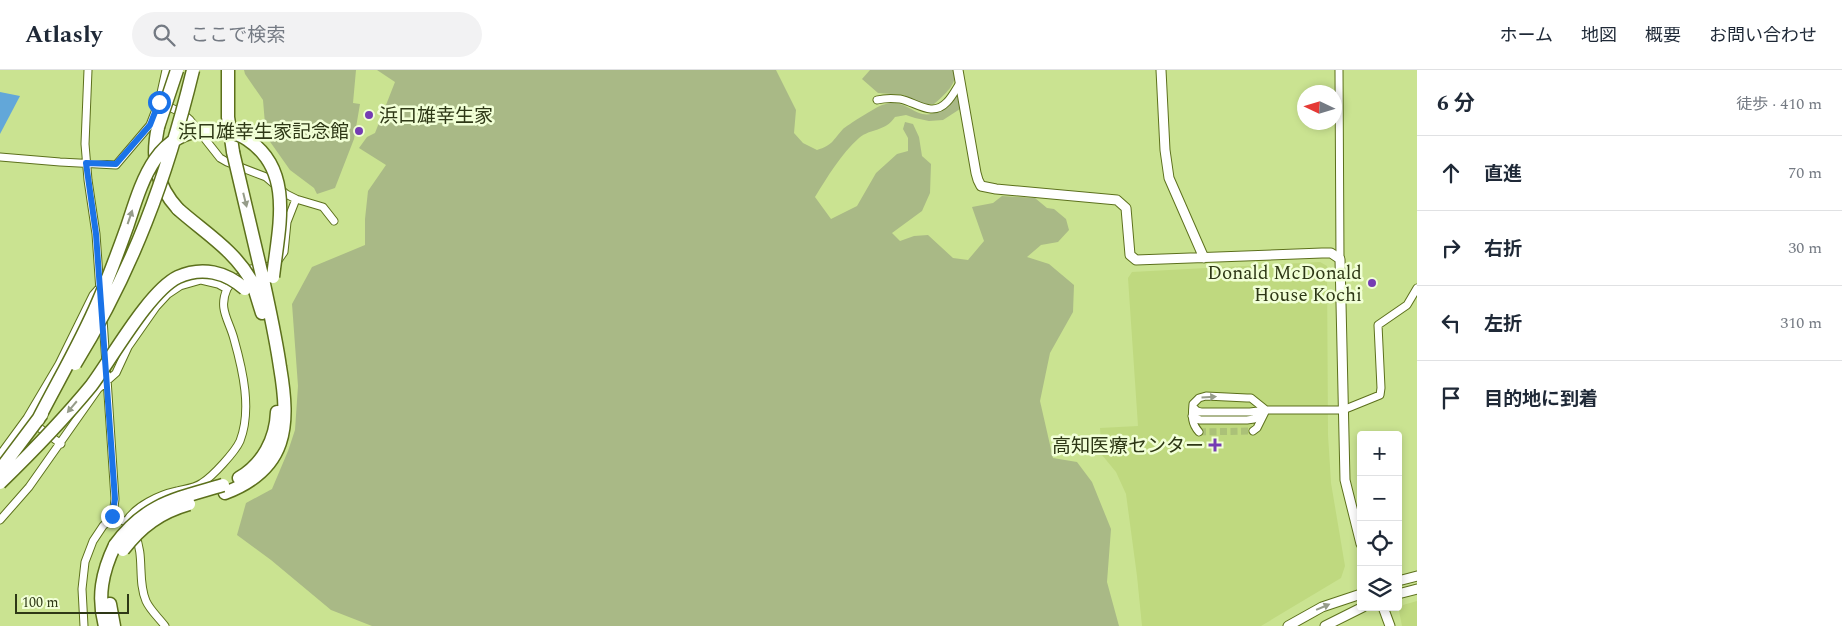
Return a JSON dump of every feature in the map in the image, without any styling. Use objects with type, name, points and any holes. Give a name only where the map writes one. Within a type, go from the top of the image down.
[{"type":"highway","points":[[177,70],[158,128],[154,153],[158,179],[164,192],[178,209],[230,252],[259,284]]},
{"type":"highway","points":[[32,419],[85,348],[110,305],[132,259],[166,170],[193,70]]},
{"type":"highway","points":[[105,626],[101,608],[101,586],[106,566],[119,547],[160,515],[224,489],[246,484],[270,462],[281,443],[284,433],[286,410],[278,352],[259,284],[228,117],[228,70]]},
{"type":"highway","points":[[0,470],[32,419],[98,304],[144,179],[157,156],[171,142],[191,133],[202,130],[225,131],[247,139],[264,154],[277,177],[280,196],[280,221],[259,284],[256,304],[266,334],[277,399],[275,429],[269,447],[257,463],[224,489]]},
{"type":"highway","points":[[0,483],[51,432],[90,387],[152,299],[168,283],[187,274],[209,272],[259,284]]},
{"type":"highway","points":[[114,626],[110,608],[110,587],[119,547]]},
{"type":"street","points":[[84,626],[82,588],[85,562],[93,540],[112,516],[115,499],[96,234],[86,163],[88,70]]},
{"type":"street","points":[[0,157],[116,164],[150,125],[159,102],[166,70]]},
{"type":"street","points":[[958,70],[976,173],[981,186],[1117,200],[1126,208],[1129,249],[1132,258],[1139,261],[1322,253],[1331,253],[1340,259]]},
{"type":"street","points":[[1161,70],[1165,150],[1169,178],[1204,258]]},
{"type":"street","points":[[1340,70],[1340,259],[1345,480],[1357,528]]},
{"type":"street","points":[[877,100],[886,98],[902,99],[918,107],[931,110],[939,108],[946,102],[960,83]]},
{"type":"street","points":[[159,102],[190,120],[220,158],[266,177],[286,194],[296,199],[323,207],[334,221]]},
{"type":"street","points":[[126,522],[136,510],[150,502],[168,493],[201,484],[214,474],[236,450],[243,432],[245,420],[245,391],[235,342],[223,309],[224,295],[236,279],[251,270],[270,266],[277,262],[284,252],[287,222],[296,199]]},
{"type":"street","points":[[0,520],[29,487],[98,390],[116,373],[128,347],[156,306],[168,294],[180,286],[201,280],[218,284],[227,289]]},
{"type":"street","points":[[0,455],[32,419],[93,294],[100,287]]},
{"type":"street","points":[[1193,407],[1197,411],[1202,412],[1343,410],[1380,395],[1378,325],[1407,305],[1417,288]]},
{"type":"street","points":[[1199,432],[1194,426],[1192,416],[1193,404],[1199,398],[1206,396],[1251,398],[1266,410]]},
{"type":"street","points":[[1192,416],[1200,420],[1247,420],[1266,410]]},
{"type":"street","points":[[1253,430],[1257,428],[1266,410]]},
{"type":"street","points":[[32,419],[61,444]]},
{"type":"street","points":[[112,516],[126,522],[136,536],[141,558],[141,582],[146,602],[165,626]]},
{"type":"street","points":[[1402,580],[1417,576]]},
{"type":"street","points":[[1402,593],[1417,589]]},
{"type":"street","points":[[1288,626],[1322,608],[1357,595]]},
{"type":"street","points":[[1324,626],[1357,610]]},
{"type":"street","points":[[1384,611],[1390,626]]},
{"type":"shaded area","points":[[244,70],[356,70],[353,103],[360,104],[354,139],[335,188],[317,194],[314,188],[290,170],[266,136],[263,100]]},
{"type":"shaded area","points":[[377,70],[776,70],[796,110],[794,133],[803,143],[817,150],[834,140],[845,127],[882,105],[893,103],[924,114],[933,113],[944,108],[957,95],[960,109],[943,120],[929,121],[906,115],[895,117],[882,128],[859,138],[841,158],[815,197],[831,219],[857,206],[876,173],[897,154],[908,151],[908,138],[903,129],[905,122],[913,124],[919,137],[922,156],[931,164],[930,193],[922,211],[892,233],[900,241],[914,236],[928,235],[953,258],[968,260],[984,241],[972,207],[993,203],[1002,196],[1035,198],[1047,208],[1054,209],[1066,219],[1069,230],[1058,242],[1041,245],[1027,257],[1049,264],[1074,285],[1073,312],[1050,353],[1040,401],[1053,458],[1077,462],[1092,482],[1111,529],[1107,582],[1119,626],[372,626],[331,610],[271,560],[237,535],[246,503],[272,489],[295,430],[298,386],[292,304],[312,267],[365,245],[368,191],[386,165],[359,148],[367,137],[375,133],[395,82]]},
{"type":"shaded area","points":[[870,70],[955,70],[955,75],[952,85],[934,104],[920,104],[904,95],[878,93],[862,79]]},
{"type":"shaded area","name":"高知医療センター","points":[[1320,262],[1327,266],[1328,435],[1331,483],[1345,566],[1341,578],[1261,626],[1142,626],[1126,494],[1116,472],[1102,455],[1100,428],[1138,426],[1128,278],[1132,272]]},
{"type":"shaded area","points":[[1417,601],[1417,626],[1402,626],[1399,611],[1402,611],[1403,605]]},
{"type":"water","points":[[0,92],[20,96],[0,134]]},
{"type":"tunnel","points":[[1199,432],[1253,431]]},
{"type":"place","name":"浜口雄幸生家","points":[[369,115]]},
{"type":"place","name":"浜口雄幸生家記念館","points":[[359,131]]},
{"type":"place","name":"Donald McDonald House Kochi","points":[[1372,283]]},
{"type":"place","name":"高知医療センター","points":[[1215,445]]},
{"type":"route","points":[[112,516],[115,499],[108,381],[96,234],[86,163],[116,164],[150,125],[159,102]]}]
